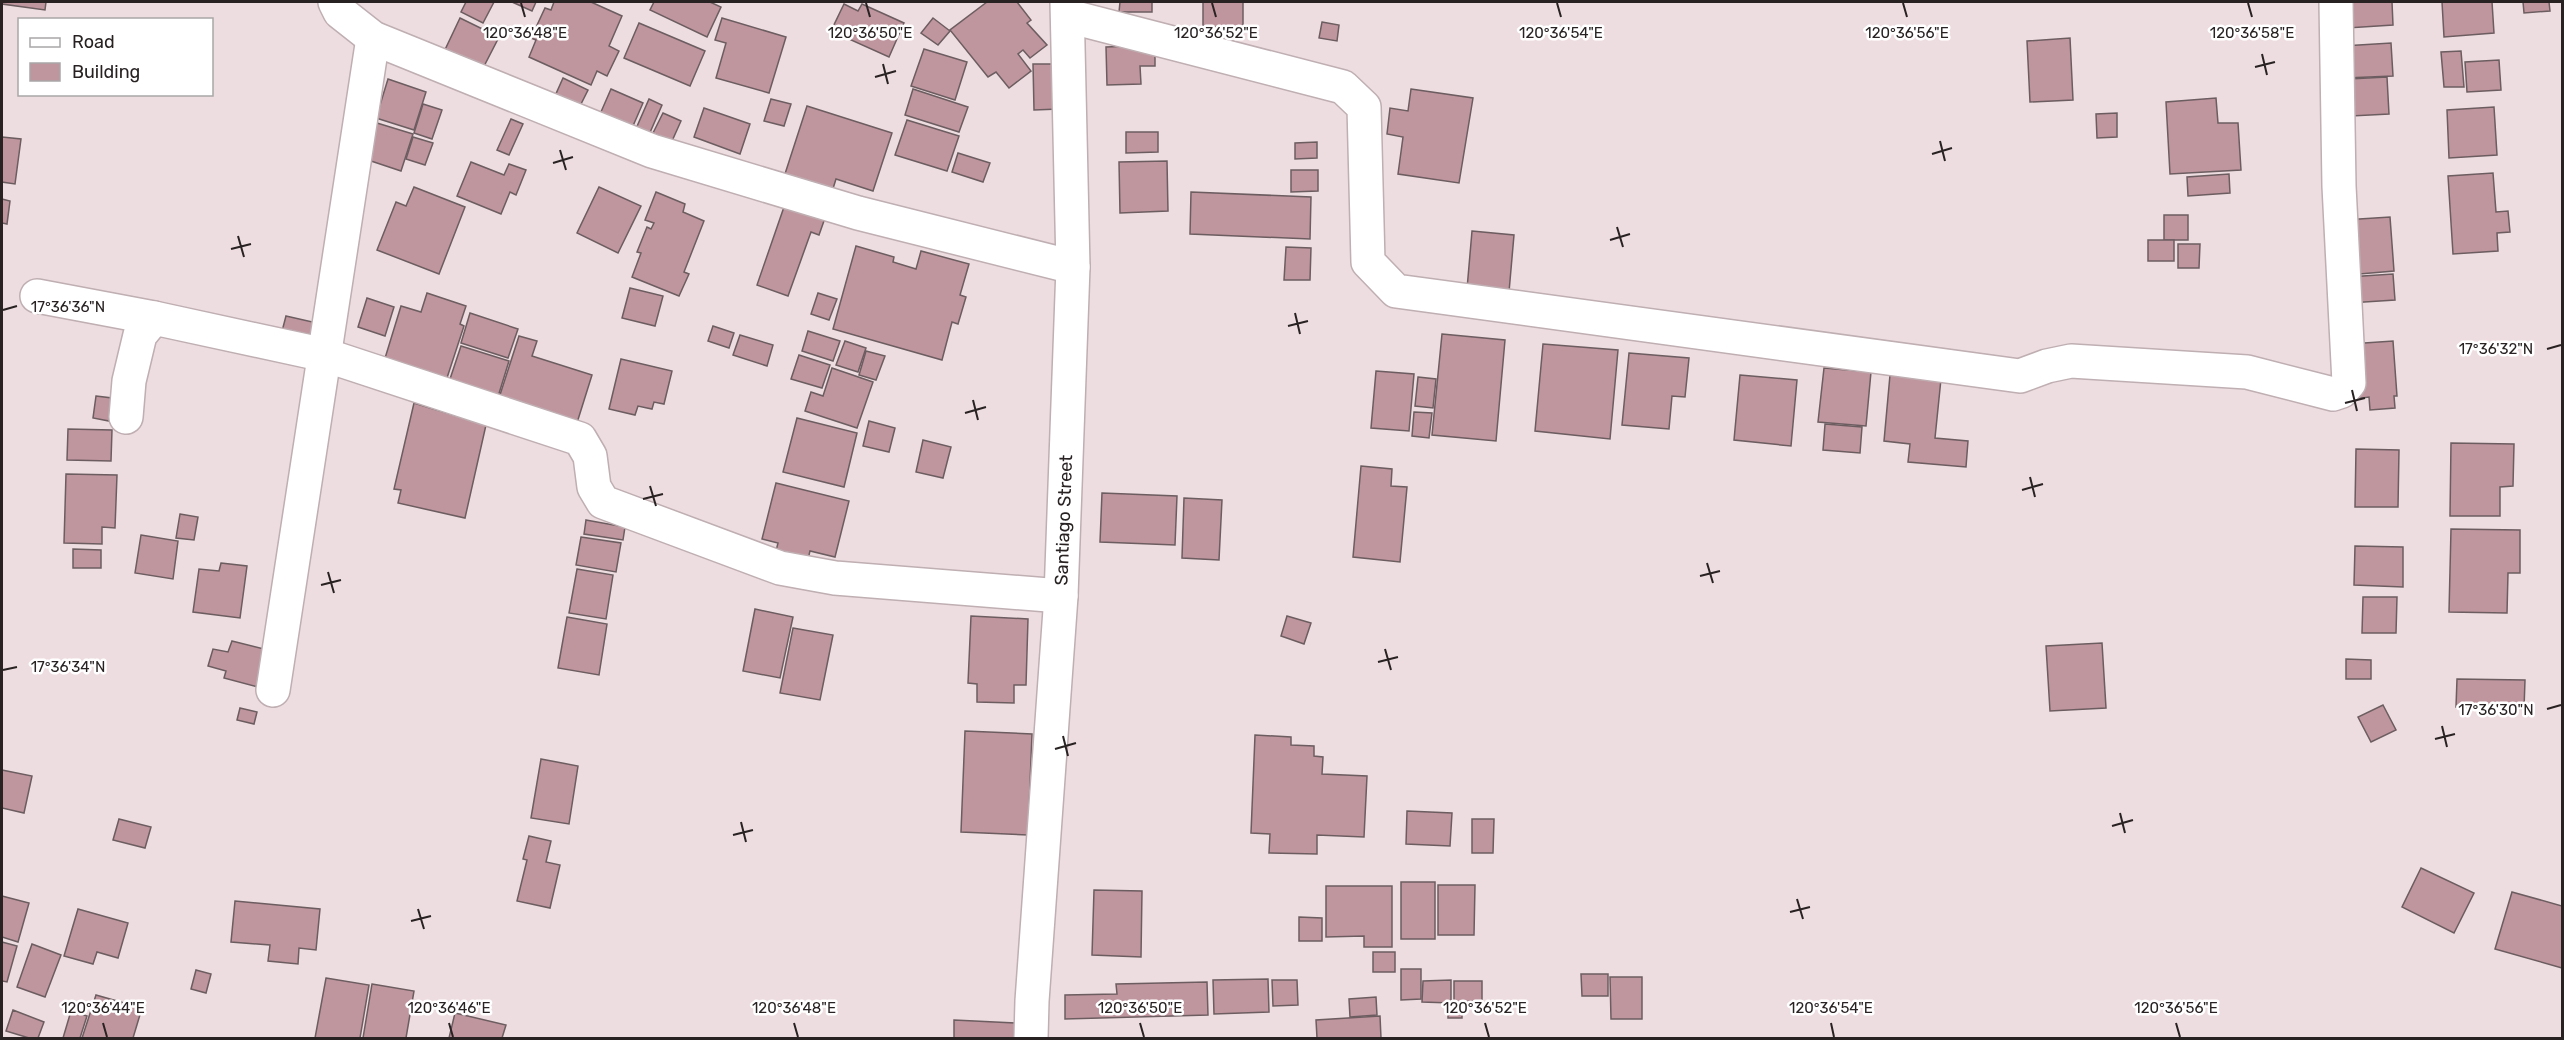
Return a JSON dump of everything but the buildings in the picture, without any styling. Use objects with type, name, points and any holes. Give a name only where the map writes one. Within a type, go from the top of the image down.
[{"type":"street","points":[[335,2],[340,12],[374,38],[652,151],[858,213],[1074,267]]},
{"type":"street","points":[[1068,9],[1343,87],[1364,107],[1368,262],[1396,291],[2020,376],[2047,366],[2070,361],[2247,372],[2333,394],[2342,392],[2349,382],[2339,186],[2336,2]]},
{"type":"street","name":"Santiago Street","points":[[1031,1038],[1061,596],[1074,267],[1068,9]]},
{"type":"street","points":[[273,690],[374,38]]},
{"type":"street","points":[[37,296],[154,318],[326,356],[580,439],[591,456],[594,487],[603,502],[780,568],[835,578],[1061,596]]},
{"type":"street","points":[[126,417],[129,381],[140,335],[154,318]]}]
